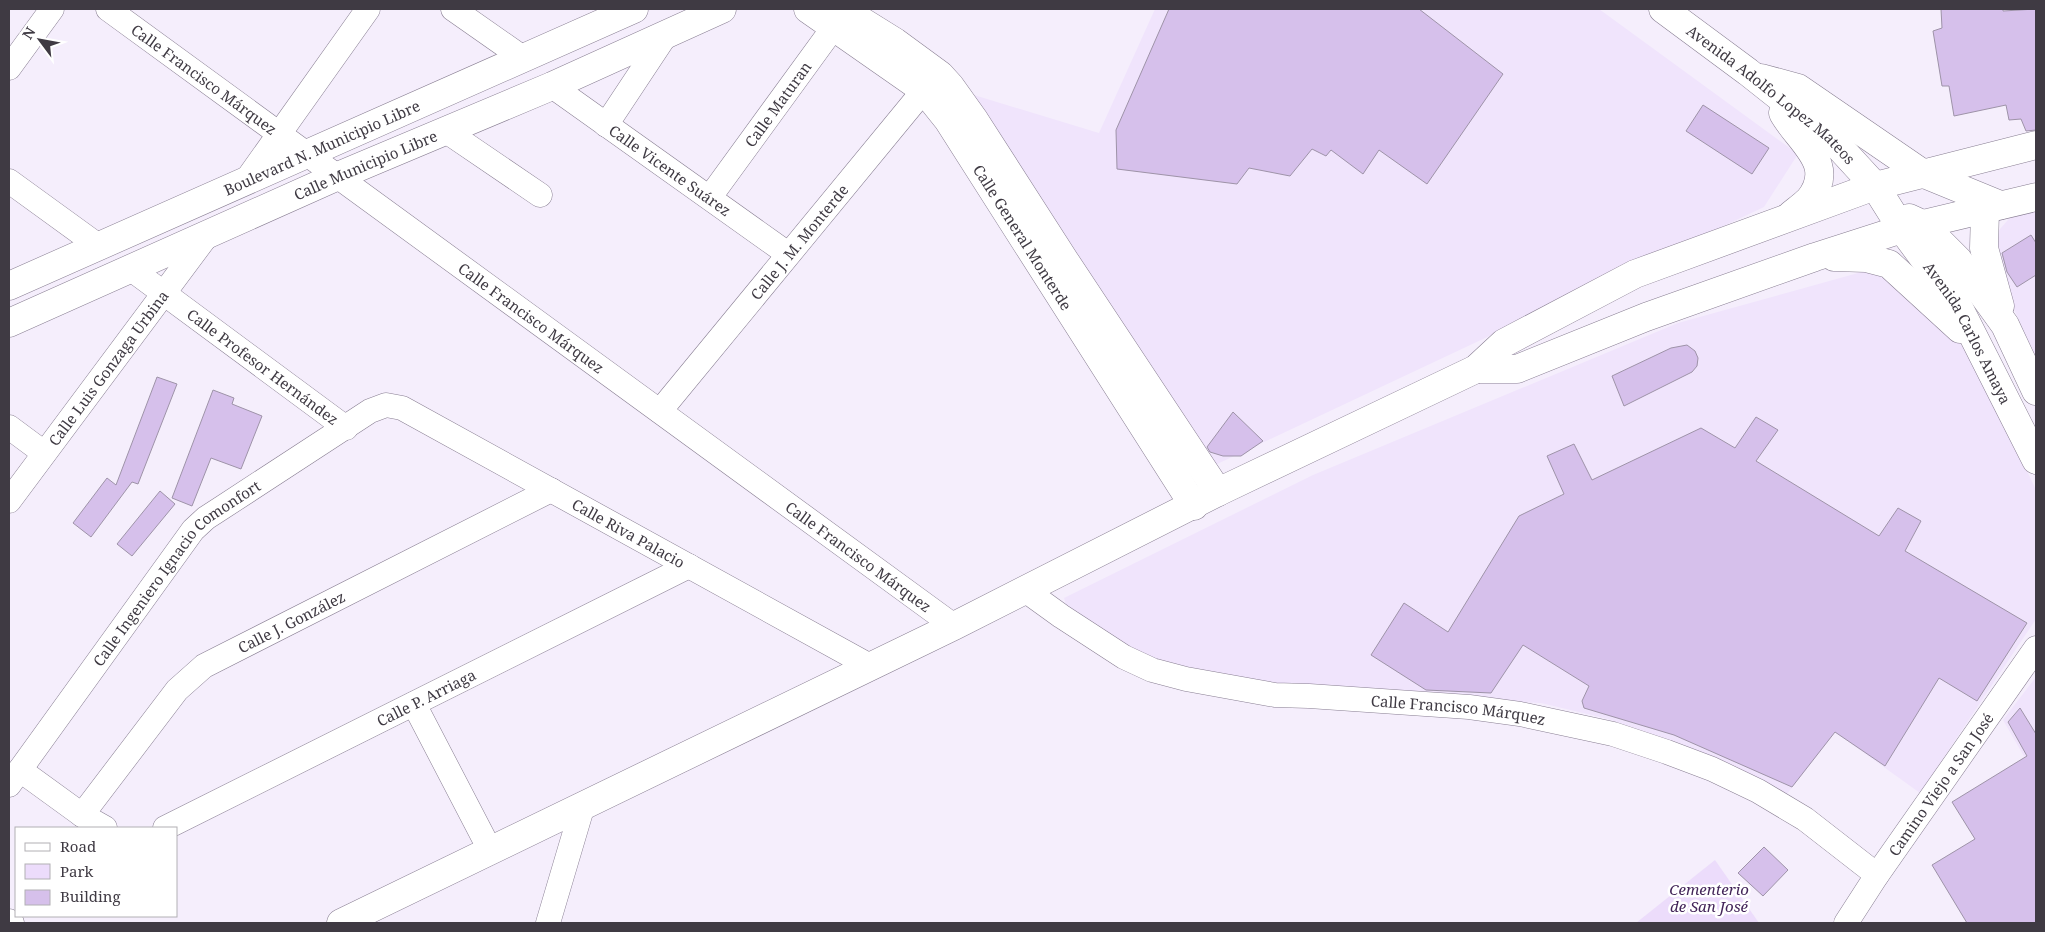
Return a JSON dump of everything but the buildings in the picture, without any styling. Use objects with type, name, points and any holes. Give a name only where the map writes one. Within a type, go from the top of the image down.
[{"type":"main road","name":"Boulevard N. Municipio Libre","points":[[9,286],[634,9]]},
{"type":"main road","name":"Calle Municipio Libre","points":[[9,323],[338,176],[552,86],[722,9]]},
{"type":"main road","name":"Calle General Monterde","points":[[808,9],[840,16],[932,82],[950,86],[975,121],[1064,261],[1218,492]]},
{"type":"main road","name":"Avenida Adolfo Lopez Mateos","points":[[1663,9],[1748,72],[1830,138],[1875,186]]},
{"type":"main road","points":[[1748,72],[1761,78],[1798,88],[1922,172],[1993,207]]},
{"type":"main road","name":"Calle General Monterde","points":[[932,82],[948,120],[1194,506]]},
{"type":"main road","points":[[1771,92],[1791,128],[1811,149],[1820,167],[1817,184],[1809,200],[1789,218]]},
{"type":"main road","points":[[340,923],[954,626],[1194,506],[1218,492],[1476,369],[1504,343],[1635,274],[1850,194],[1922,172],[2036,145]]},
{"type":"main road","name":"Avenida Carlos Amaya","points":[[1875,186],[1905,221],[1956,302],[2036,460]]},
{"type":"main road","name":"Avenida Carlos Amaya","points":[[1850,194],[1905,221],[1958,260],[2005,325],[2036,391]]},
{"type":"main road","points":[[1476,369],[1517,369],[1646,318],[1815,257],[1905,221],[1993,207],[2036,197]]},
{"type":"main road","points":[[1993,207],[1984,248],[2005,325]]},
{"type":"main road","points":[[1815,257],[1866,258],[1889,264],[1980,348]]},
{"type":"main road","points":[[1635,274],[1632,293],[1646,318]]},
{"type":"street","points":[[9,68],[52,9]]},
{"type":"street","name":"Calle Francisco Márquez","points":[[108,9],[954,626]]},
{"type":"street","points":[[245,182],[368,9]]},
{"type":"street","points":[[453,9],[522,58]]},
{"type":"street","name":"Calle Maturan","points":[[710,197],[840,16]]},
{"type":"street","points":[[606,125],[665,36]]},
{"type":"street","name":"Calle J. M. Monterde","points":[[660,411],[932,82]]},
{"type":"street","name":"Calle Vicente Suárez","points":[[552,86],[788,254]]},
{"type":"street","points":[[446,131],[540,195]]},
{"type":"street","points":[[9,181],[100,247]]},
{"type":"street","name":"Calle Luis Gonzaga Urbina","points":[[9,502],[44,452],[165,294],[208,234]]},
{"type":"street","name":"Calle Profesor Hernández","points":[[131,269],[346,428]]},
{"type":"street","name":"Calle Ingeniero Ignacio Comonfort","points":[[14,778],[193,530],[214,512],[376,408],[386,405]]},
{"type":"street","name":"Calle Riva Palacio","points":[[386,405],[402,408],[870,666]]},
{"type":"street","points":[[9,427],[44,452]]},
{"type":"street","name":"Calle J. González","points":[[82,815],[177,690],[204,666],[551,490]]},
{"type":"street","name":"Calle P. Arriaga","points":[[167,827],[689,566]]},
{"type":"street","name":"Calle Francisco Márquez","points":[[1025,590],[1124,657],[1152,670],[1186,679],[1275,696],[1309,696],[1469,707],[1520,714],[1613,734],[1667,752],[1712,770],[1758,792],[1805,819],[1877,875]]},
{"type":"street","name":"Camino Viejo a San José","points":[[1846,923],[1877,875],[2036,648]]},
{"type":"street","points":[[414,704],[490,850]]},
{"type":"street","points":[[14,778],[103,827]]},
{"type":"street","points":[[548,923],[583,805]]},
{"type":"shaded area","points":[[1155,9],[1599,9],[1798,154],[1764,207],[1215,465],[974,95],[1099,133]]},
{"type":"shaded area","points":[[2036,207],[2036,360],[1989,251],[1992,238],[2015,212]]},
{"type":"shaded area","points":[[1876,268],[1888,270],[1971,355],[2036,490],[2036,619],[1920,793],[1835,732],[1787,794],[1682,744],[1608,719],[1541,703],[1457,699],[1230,677],[1146,657],[1067,608],[1064,598],[1313,475],[1678,323]]},
{"type":"shaded area","points":[[2036,677],[2036,777],[2003,720]]},
{"type":"green space","name":"Cementerio de San José","points":[[1715,860],[1759,923],[1636,923]]}]
